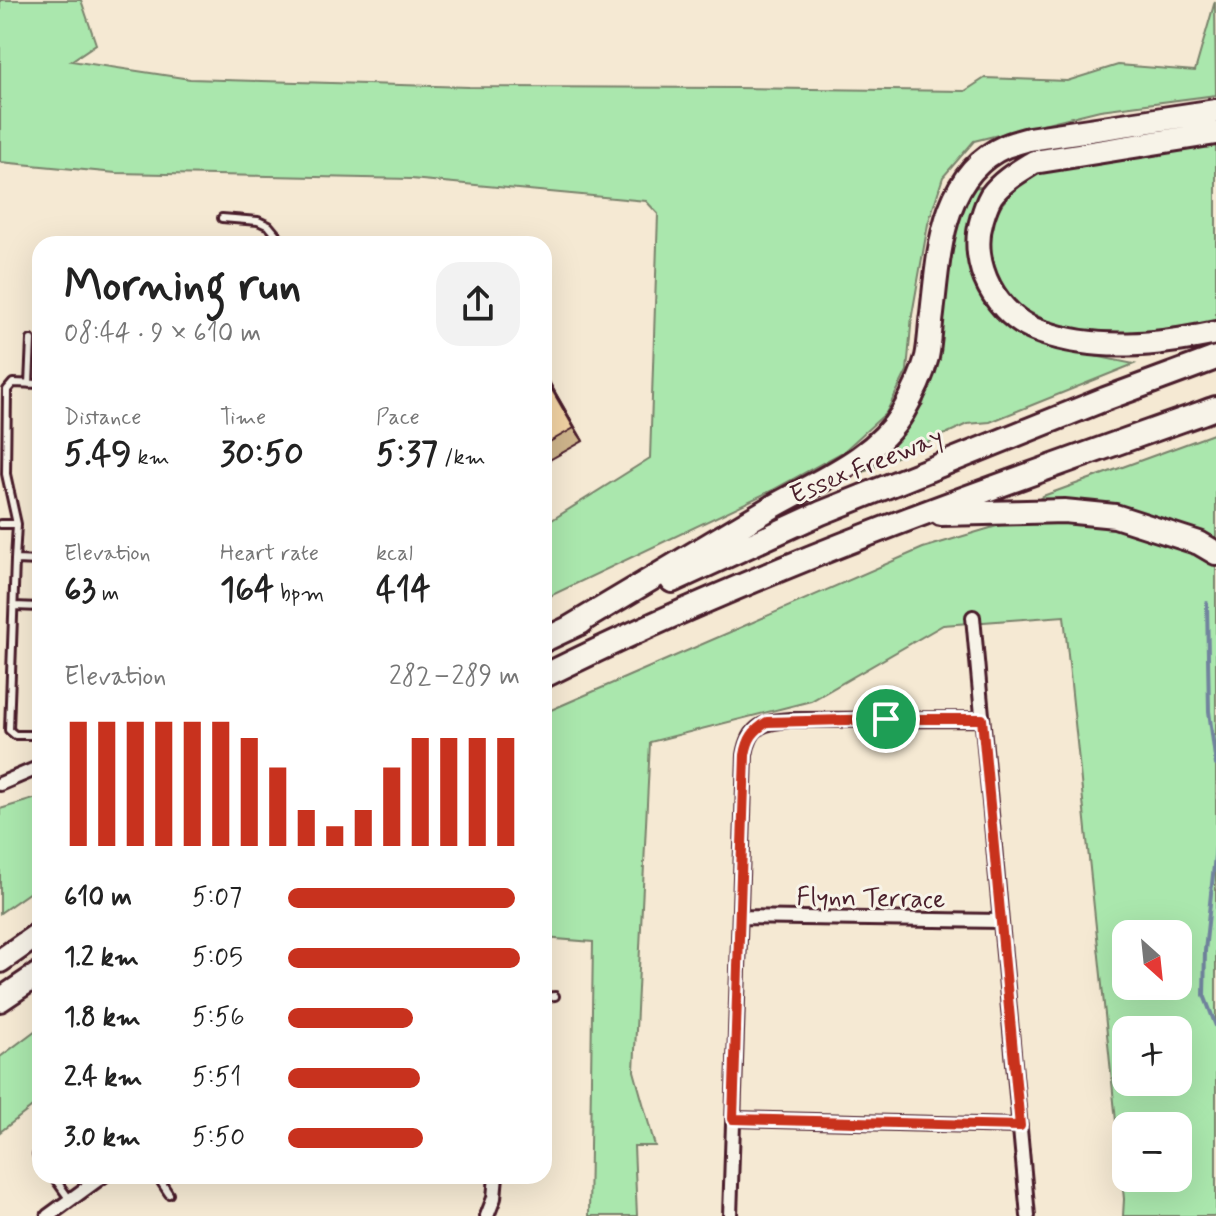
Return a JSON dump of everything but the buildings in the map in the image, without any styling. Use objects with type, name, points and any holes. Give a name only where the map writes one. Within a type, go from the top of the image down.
[{"type":"highway","points":[[569,628],[782,501],[830,476],[876,445],[890,430],[917,385],[927,356],[937,272],[952,200],[964,180],[982,162],[1004,147],[1029,139],[1216,111]]},
{"type":"highway","points":[[1216,133],[1034,162],[1009,178],[990,198],[978,232],[978,253],[994,295],[1007,311],[1039,331],[1080,341],[1117,344],[1179,341],[1216,333]]},
{"type":"highway","name":"Essex Freeway","points":[[552,636],[821,513],[1216,358]]},
{"type":"highway","points":[[552,672],[676,615],[834,548],[1216,408]]},
{"type":"highway","points":[[922,514],[1064,511],[1115,516],[1199,543],[1216,553]]},
{"type":"highway","points":[[0,961],[32,939]]},
{"type":"highway","points":[[0,1000],[32,978]]},
{"type":"street","points":[[973,617],[1028,1216]]},
{"type":"street","points":[[730,1216],[747,740],[767,722],[982,719]]},
{"type":"street","points":[[0,784],[32,770]]},
{"type":"street","name":"Flynn Terrace","points":[[740,917],[1001,921]]},
{"type":"street","points":[[733,1119],[1020,1126]]},
{"type":"street","points":[[49,1216],[92,1184]]},
{"type":"street","points":[[487,1216],[495,1184]]},
{"type":"lane","points":[[222,218],[258,221],[269,226],[277,236]]},
{"type":"lane","points":[[31,340],[29,384],[13,383],[7,390],[6,474],[17,524],[9,730],[15,735],[32,735]]},
{"type":"lane","points":[[0,524],[17,524]]},
{"type":"lane","points":[[15,560],[32,561]]},
{"type":"lane","points":[[14,606],[32,607]]},
{"type":"lane","points":[[59,1184],[70,1200]]},
{"type":"lane","points":[[162,1184],[169,1194]]},
{"type":"green space","points":[[0,0],[81,0],[96,44],[71,61],[190,79],[469,87],[965,91],[985,78],[1067,81],[1118,65],[1195,71],[1215,1],[1216,95],[1100,110],[974,141],[943,177],[928,224],[912,315],[907,371],[886,413],[843,452],[775,489],[552,595],[552,520],[650,458],[658,214],[646,201],[411,179],[116,173],[0,162]]},
{"type":"green space","points":[[1216,142],[1216,323],[1162,337],[1075,335],[1006,300],[989,263],[989,228],[1002,204],[1020,182],[1055,167]]},
{"type":"green space","points":[[974,187],[991,188],[971,230],[1002,315],[1041,345],[1134,364],[990,422],[967,424],[857,475],[923,404],[932,370],[958,219]]},
{"type":"green space","points":[[1216,433],[1216,543],[1190,528],[1137,513],[1033,504],[1043,496]]},
{"type":"green space","points":[[1092,519],[1168,540],[1216,566],[1216,1216],[1123,1216],[1123,1192],[1192,1192],[1192,1112],[1115,1112],[1113,1096],[1192,1096],[1192,1016],[1112,1016],[1112,1082],[1064,616],[943,625],[811,701],[650,742],[634,1071],[655,1146],[634,1146],[637,1216],[589,1216],[593,942],[552,939],[552,710],[923,548],[1014,521]]},
{"type":"green space","points":[[32,799],[32,891],[0,913],[0,809]]},
{"type":"green space","points":[[32,1033],[32,1107],[0,1132],[0,1057]]},
{"type":"waterway","points":[[1207,603],[1209,711],[1216,765]]},
{"type":"waterway","points":[[1216,846],[1205,951],[1204,995],[1216,1026]]},
{"type":"route","points":[[886,719],[982,719],[1020,1126],[733,1119],[747,740],[767,722],[886,719]]}]
